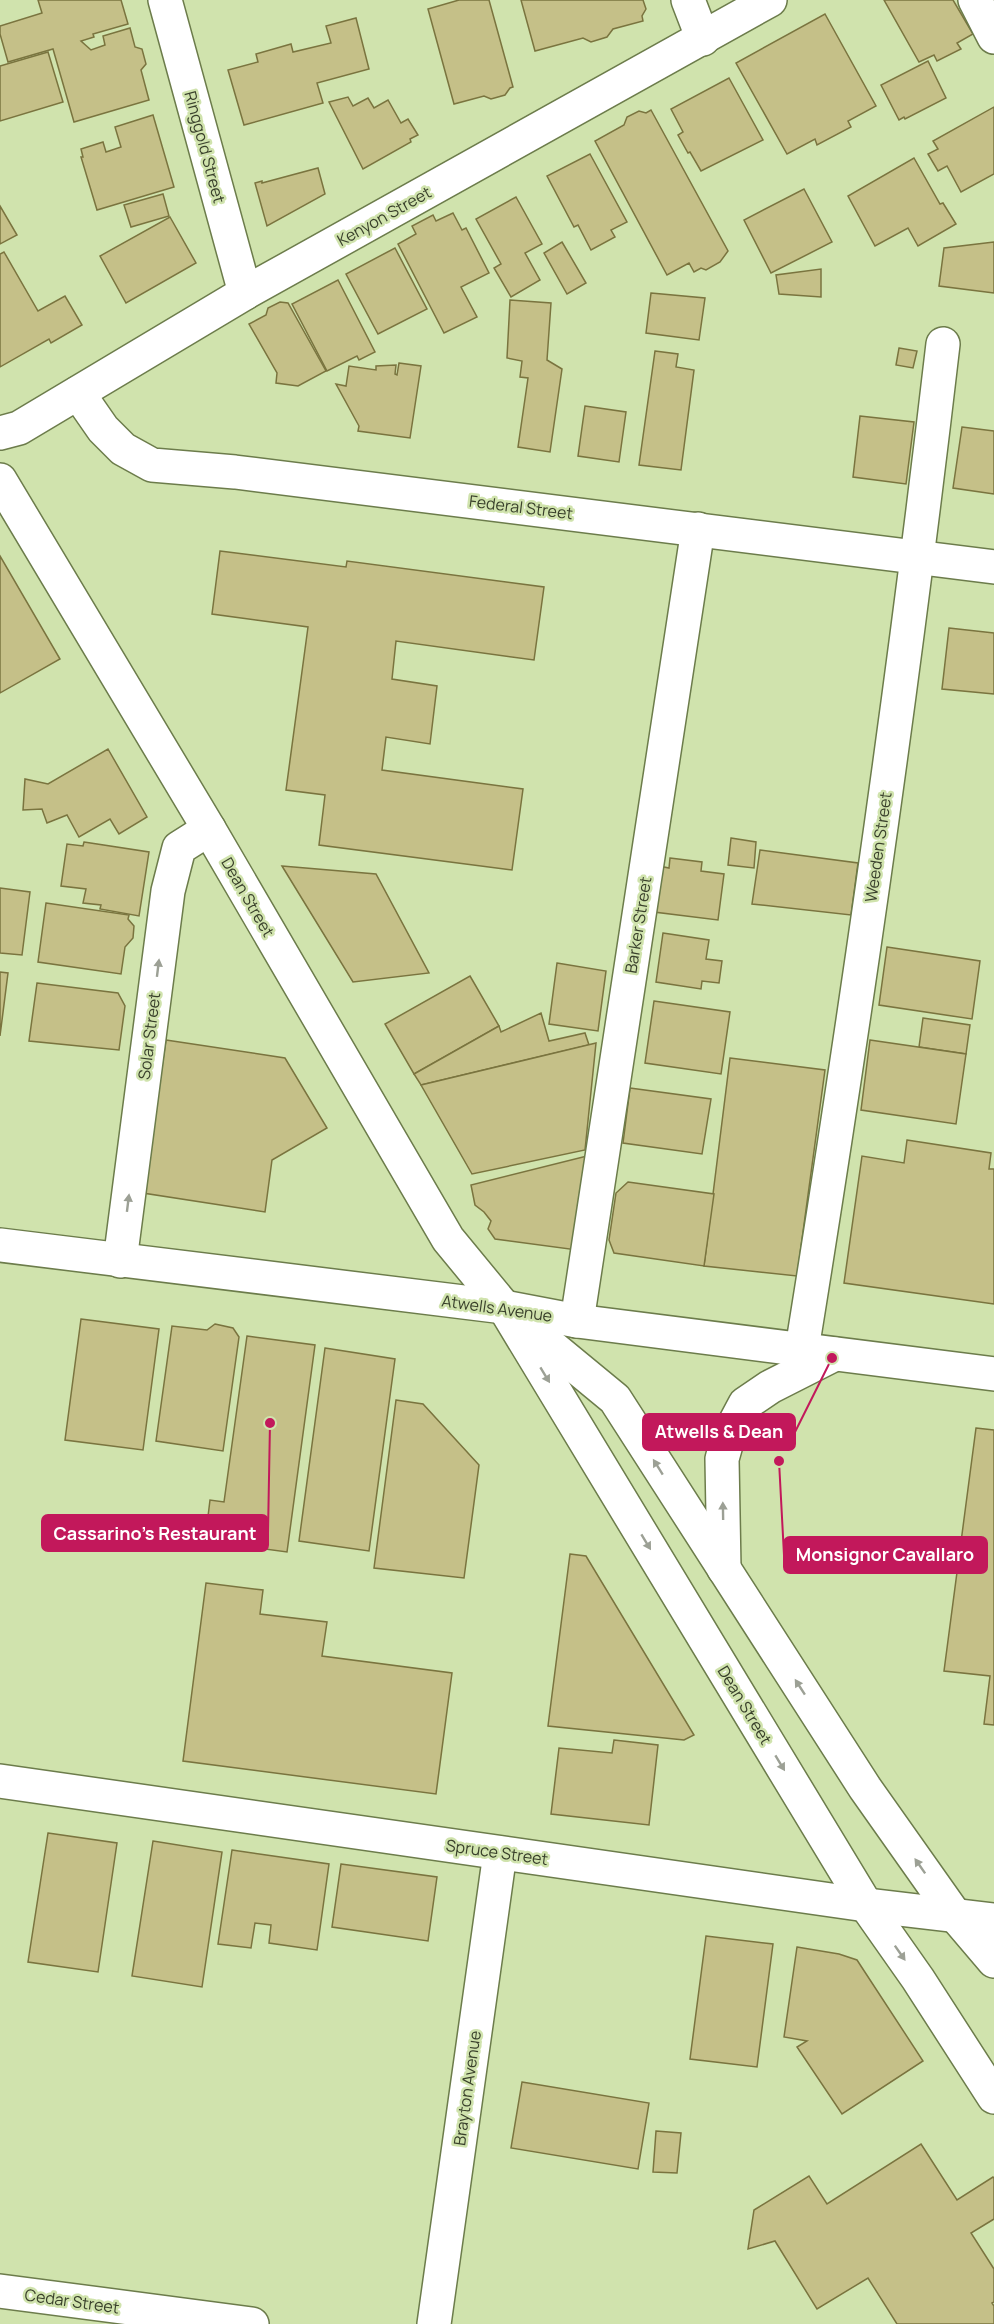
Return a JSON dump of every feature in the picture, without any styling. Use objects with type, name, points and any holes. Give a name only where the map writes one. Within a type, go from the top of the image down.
[{"type":"street","name":"Ringgold Street","points":[[165,0],[245,293]]},
{"type":"street","points":[[688,0],[703,39]]},
{"type":"street","name":"Kenyon Street","points":[[0,433],[19,428],[245,293],[770,0]]},
{"type":"street","points":[[975,0],[994,37]]},
{"type":"street","name":"Weeden Street","points":[[802,1349],[868,918],[918,558],[943,344]]},
{"type":"street","name":"Federal Street","points":[[78,393],[104,429],[123,448],[152,465],[235,472],[994,567]]},
{"type":"street","name":"Dean Street","points":[[0,480],[209,829],[448,1239],[504,1307],[866,1905],[918,1978],[994,2097]]},
{"type":"street","name":"Barker Street","points":[[577,1320],[699,529]]},
{"type":"street","name":"Solar Street","points":[[120,1261],[168,891],[179,848],[209,829]]},
{"type":"street","name":"Atwells Avenue","points":[[0,1245],[504,1307],[577,1320],[994,1374]]},
{"type":"street","name":"Dean Street","points":[[504,1307],[615,1399],[866,1788],[954,1914],[994,1961]]},
{"type":"street","points":[[723,1569],[722,1459],[729,1434],[745,1404],[770,1387],[835,1354]]},
{"type":"street","name":"Spruce Street","points":[[0,1780],[866,1905],[994,1920]]},
{"type":"street","name":"Brayton Avenue","points":[[434,2324],[500,1853]]},
{"type":"street","name":"Cedar Street","points":[[0,2291],[252,2324]]},
{"type":"building","points":[[38,0],[121,0],[128,24],[93,34],[94,37],[81,41],[91,50],[105,45],[103,36],[130,28],[135,47],[142,49],[146,64],[141,70],[149,100],[74,122],[53,49],[8,62],[0,26],[42,13]]},
{"type":"building","points":[[459,0],[489,0],[513,87],[505,95],[491,99],[484,96],[454,104],[428,9]]},
{"type":"building","points":[[521,0],[643,0],[646,9],[642,16],[643,21],[613,29],[607,37],[591,42],[583,38],[535,51]]},
{"type":"building","points":[[884,0],[953,0],[973,34],[957,43],[961,49],[937,61],[934,55],[919,62]]},
{"type":"building","points":[[825,14],[876,106],[848,121],[851,127],[817,145],[815,139],[787,154],[736,63]]},
{"type":"building","points":[[356,18],[369,69],[317,83],[323,103],[244,125],[228,70],[258,62],[256,54],[291,44],[293,52],[331,43],[326,26]]},
{"type":"building","points":[[48,52],[63,102],[0,121],[0,66]]},
{"type":"building","points":[[928,61],[946,98],[899,120],[881,85]]},
{"type":"building","points":[[729,78],[763,140],[701,171],[678,135],[683,132],[671,109]]},
{"type":"building","points":[[348,97],[353,106],[368,98],[374,108],[388,100],[401,123],[408,119],[418,135],[410,139],[411,142],[363,169],[329,102]]},
{"type":"building","points":[[994,107],[994,174],[961,192],[947,166],[938,171],[928,154],[938,149],[933,141]]},
{"type":"building","points":[[651,110],[728,251],[720,262],[706,270],[701,268],[694,272],[689,263],[667,275],[595,141],[624,125],[627,117],[639,111],[646,113]]},
{"type":"building","points":[[153,115],[174,187],[97,210],[81,157],[83,157],[81,149],[103,142],[106,152],[121,147],[115,127]]},
{"type":"building","points":[[590,154],[627,222],[611,230],[615,237],[591,250],[578,225],[574,227],[547,176]]},
{"type":"building","points":[[914,158],[940,204],[943,203],[956,224],[918,246],[908,228],[875,246],[848,196]]},
{"type":"building","points":[[318,168],[325,194],[267,226],[255,183]]},
{"type":"building","points":[[804,189],[832,242],[771,273],[744,220]]},
{"type":"building","points":[[163,194],[169,216],[131,227],[124,205]]},
{"type":"building","points":[[516,197],[542,244],[525,253],[540,280],[511,297],[494,268],[501,264],[476,219]]},
{"type":"building","points":[[0,206],[17,235],[0,244]]},
{"type":"building","points":[[453,213],[462,230],[466,228],[489,273],[461,287],[477,317],[444,333],[398,244],[416,234],[412,226],[433,215],[436,221]]},
{"type":"building","points":[[170,217],[196,263],[126,303],[100,256]]},
{"type":"building","points":[[562,242],[586,283],[567,294],[544,253]]},
{"type":"building","points":[[994,242],[994,293],[939,286],[944,248]]},
{"type":"building","points":[[395,248],[427,309],[378,334],[346,274]]},
{"type":"building","points":[[4,252],[38,311],[65,296],[82,325],[51,343],[49,339],[0,367],[0,254]]},
{"type":"building","points":[[821,269],[821,297],[779,294],[776,275]]},
{"type":"building","points":[[338,280],[375,352],[359,360],[357,356],[327,371],[292,304]]},
{"type":"building","points":[[651,293],[705,298],[699,340],[646,333]]},
{"type":"building","points":[[510,300],[551,303],[547,360],[562,369],[550,452],[518,447],[528,378],[520,377],[522,361],[507,358]]},
{"type":"building","points":[[280,302],[288,303],[326,371],[298,386],[276,383],[277,373],[249,324],[266,315],[268,308]]},
{"type":"building","points":[[899,348],[917,351],[913,368],[896,365]]},
{"type":"building","points":[[655,351],[678,354],[676,367],[694,370],[681,470],[639,465]]},
{"type":"building","points":[[399,363],[421,366],[410,438],[358,431],[359,426],[336,384],[346,386],[349,366],[376,370],[376,366],[396,365],[395,374],[397,375]]},
{"type":"building","points":[[585,406],[626,412],[619,462],[578,456]]},
{"type":"building","points":[[860,416],[914,422],[906,484],[853,477]]},
{"type":"building","points":[[962,427],[994,431],[994,494],[953,488]]},
{"type":"building","points":[[220,551],[346,567],[347,561],[544,587],[534,660],[396,641],[392,679],[437,686],[430,744],[386,737],[382,770],[523,789],[512,870],[319,845],[325,795],[286,790],[308,627],[212,614]]},
{"type":"building","points":[[0,556],[60,659],[0,693]]},
{"type":"building","points":[[949,628],[994,633],[994,694],[942,689]]},
{"type":"building","points":[[108,749],[147,817],[119,834],[110,819],[79,837],[67,815],[47,823],[42,809],[23,810],[25,779],[48,784]]},
{"type":"building","points":[[731,838],[756,842],[754,868],[728,865]]},
{"type":"building","points":[[84,842],[149,852],[139,916],[100,909],[101,905],[83,903],[86,889],[61,886],[67,844],[83,846]]},
{"type":"building","points":[[760,850],[858,863],[851,915],[752,904]]},
{"type":"building","points":[[670,858],[702,862],[701,871],[724,874],[718,920],[654,912],[659,866],[669,868]]},
{"type":"building","points":[[282,866],[376,874],[429,973],[353,982]]},
{"type":"building","points":[[0,888],[30,892],[22,955],[0,953]]},
{"type":"building","points":[[46,903],[129,915],[128,919],[134,926],[133,938],[125,947],[121,974],[38,962]]},
{"type":"building","points":[[663,933],[709,940],[706,959],[722,961],[719,983],[702,981],[701,989],[656,982]]},
{"type":"building","points":[[887,947],[980,961],[972,1019],[879,1005]]},
{"type":"building","points":[[557,963],[606,971],[598,1031],[549,1024]]},
{"type":"building","points":[[0,972],[8,973],[0,1036]]},
{"type":"building","points":[[470,976],[499,1026],[414,1074],[385,1024]]},
{"type":"building","points":[[37,983],[118,993],[125,1006],[119,1050],[29,1041]]},
{"type":"building","points":[[654,1001],[730,1012],[721,1074],[645,1063]]},
{"type":"building","points":[[541,1013],[549,1041],[585,1033],[589,1045],[421,1085],[414,1074],[499,1026],[501,1032]]},
{"type":"building","points":[[923,1018],[970,1025],[966,1054],[919,1047]]},
{"type":"building","points":[[166,1040],[285,1058],[327,1128],[272,1160],[265,1212],[143,1193]]},
{"type":"building","points":[[870,1040],[966,1054],[956,1124],[861,1110]]},
{"type":"building","points":[[596,1043],[585,1150],[472,1174],[421,1085]]},
{"type":"building","points":[[730,1058],[825,1070],[797,1276],[704,1266]]},
{"type":"building","points":[[630,1088],[711,1099],[702,1154],[623,1143]]},
{"type":"building","points":[[907,1140],[991,1153],[989,1169],[994,1169],[994,1304],[844,1283],[862,1156],[904,1163]]},
{"type":"building","points":[[591,1155],[577,1250],[495,1239],[488,1229],[491,1221],[475,1205],[471,1185]]},
{"type":"building","points":[[628,1182],[714,1194],[704,1266],[614,1253],[609,1240],[616,1193]]},
{"type":"building","points":[[81,1319],[159,1329],[143,1450],[65,1440]]},
{"type":"building","points":[[215,1324],[233,1328],[239,1337],[223,1451],[156,1441],[172,1326],[207,1330]]},
{"type":"building","points":[[247,1336],[315,1345],[287,1552],[205,1541],[210,1500],[224,1502]]},
{"type":"building","points":[[325,1348],[395,1359],[369,1551],[299,1541]]},
{"type":"building","points":[[396,1400],[423,1404],[479,1465],[464,1578],[374,1568]]},
{"type":"building","points":[[976,1428],[994,1430],[994,1725],[984,1724],[990,1676],[944,1671]]},
{"type":"building","points":[[570,1554],[586,1556],[694,1735],[684,1740],[548,1726]]},
{"type":"building","points":[[206,1583],[263,1590],[260,1614],[327,1622],[322,1656],[452,1673],[436,1794],[183,1761]]},
{"type":"building","points":[[614,1740],[658,1745],[649,1825],[551,1814],[559,1748],[612,1753]]},
{"type":"building","points":[[48,1833],[117,1843],[98,1972],[28,1962]]},
{"type":"building","points":[[153,1841],[222,1852],[202,1987],[132,1976]]},
{"type":"building","points":[[232,1850],[329,1864],[317,1950],[269,1943],[271,1925],[255,1923],[251,1948],[218,1944]]},
{"type":"building","points":[[341,1864],[437,1877],[428,1941],[332,1927]]},
{"type":"building","points":[[706,1936],[773,1944],[757,2067],[690,2059]]},
{"type":"building","points":[[797,1947],[839,1954],[857,1960],[923,2061],[842,2114],[797,2047],[807,2041],[784,2037]]},
{"type":"building","points":[[522,2082],[649,2103],[638,2169],[511,2148]]},
{"type":"building","points":[[656,2131],[681,2133],[677,2173],[653,2172]]},
{"type":"building","points":[[921,2144],[957,2200],[994,2178],[994,2219],[971,2233],[994,2269],[994,2302],[992,2303],[994,2324],[897,2324],[868,2278],[817,2309],[775,2241],[748,2249],[754,2210],[809,2176],[827,2204]]},
{"type":"place","name":"Atwells & Dean","points":[[832,1358]]},
{"type":"place","name":"Cassarino's Restaurant","points":[[270,1423]]},
{"type":"place","name":"Monsignor Cavallaro","points":[[779,1461]]}]
